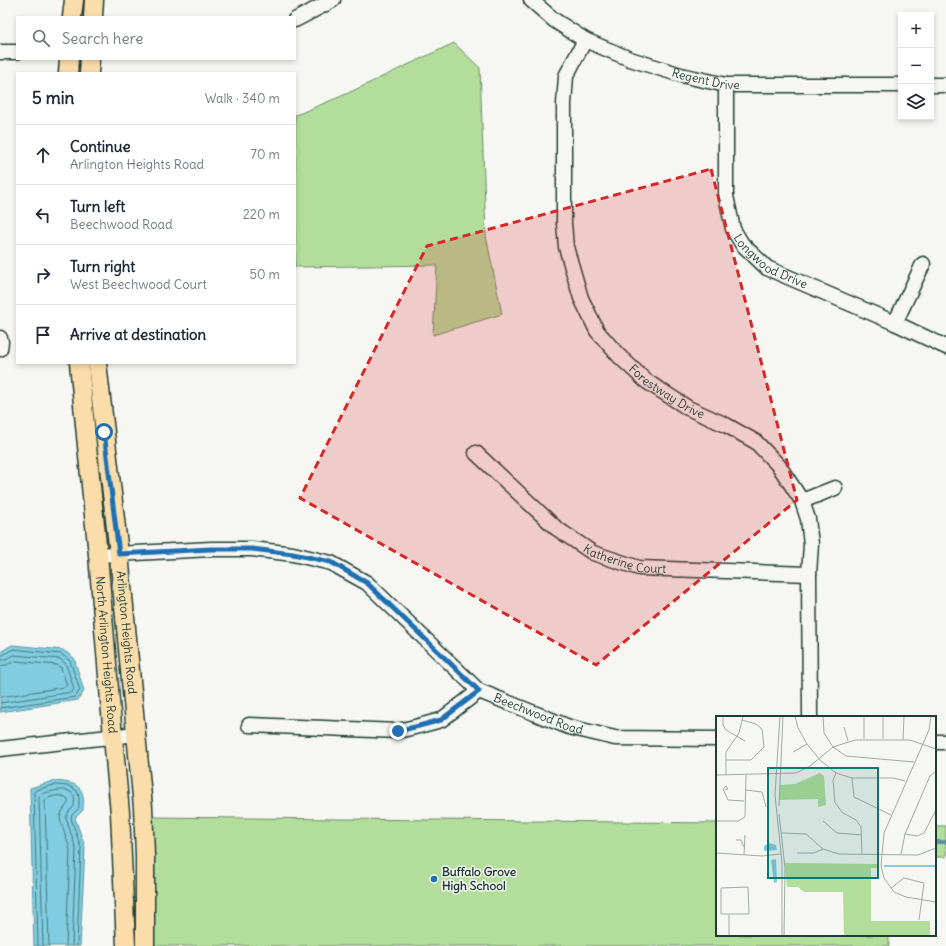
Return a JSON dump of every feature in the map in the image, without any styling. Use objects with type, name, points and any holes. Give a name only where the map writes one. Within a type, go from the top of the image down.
[{"type":"main road","points":[[72,16],[74,0]]},
{"type":"main road","points":[[93,16],[94,0]]},
{"type":"main road","points":[[68,72],[69,60]]},
{"type":"main road","points":[[89,72],[90,60]]},
{"type":"main road","name":"North Arlington Heights Road","points":[[79,364],[98,555],[120,813],[126,946]]},
{"type":"main road","name":"Arlington Heights Road","points":[[97,364],[119,554],[136,734]]},
{"type":"main road","name":"North Arlington Heights Road","points":[[136,734],[143,807],[145,855],[145,946]]},
{"type":"street","points":[[296,19],[333,0]]},
{"type":"street","name":"Regent Drive","points":[[531,0],[554,20],[586,40],[630,59],[681,75],[726,85],[898,85]]},
{"type":"street","name":"Forestway Drive","points":[[586,40],[566,76],[564,104],[564,222],[566,246],[581,298],[597,331],[619,356],[646,381],[688,408],[726,425],[756,442],[779,466],[802,501],[808,519],[811,544],[809,574],[810,716]]},
{"type":"street","points":[[0,52],[16,52]]},
{"type":"street","name":"Longwood Drive","points":[[726,85],[726,196],[733,229],[742,244],[767,268],[895,323],[946,347]]},
{"type":"street","points":[[934,85],[946,85]]},
{"type":"street","points":[[895,323],[923,264]]},
{"type":"street","points":[[0,338],[0,349]]},
{"type":"street","name":"Katherine Court","points":[[476,453],[556,528],[594,553],[639,568],[809,574]]},
{"type":"street","points":[[802,501],[835,488]]},
{"type":"street","name":"Beechwood Road","points":[[98,555],[211,549],[252,549],[293,554],[331,562],[367,583],[479,691],[569,727],[615,738],[716,739]]},
{"type":"street","points":[[248,725],[398,731],[441,720],[479,691]]},
{"type":"street","points":[[0,749],[136,734]]},
{"type":"highlighted area","points":[[711,169],[797,500],[596,665],[300,498],[427,246]]},
{"type":"green space","points":[[454,43],[480,68],[486,236],[502,314],[433,335],[437,265],[296,267],[296,115],[344,95]]},
{"type":"green space","name":"Buffalo Grove High School","points":[[152,817],[716,823],[716,936],[889,936],[889,946],[152,946]]},
{"type":"green space","points":[[936,826],[946,826],[946,857],[936,857]]},
{"type":"water","points":[[12,645],[63,650],[74,658],[84,691],[78,700],[0,712],[0,652]]},
{"type":"water","points":[[53,781],[67,782],[76,785],[82,791],[83,810],[75,818],[85,847],[80,946],[34,946],[30,788]]},
{"type":"waterway","points":[[936,842],[946,842]]},
{"type":"place","name":"Buffalo Grove High School","points":[[434,879]]},
{"type":"route","points":[[104,432],[119,554],[211,549],[252,549],[293,554],[331,562],[367,583],[479,691],[441,720],[398,731]]}]
